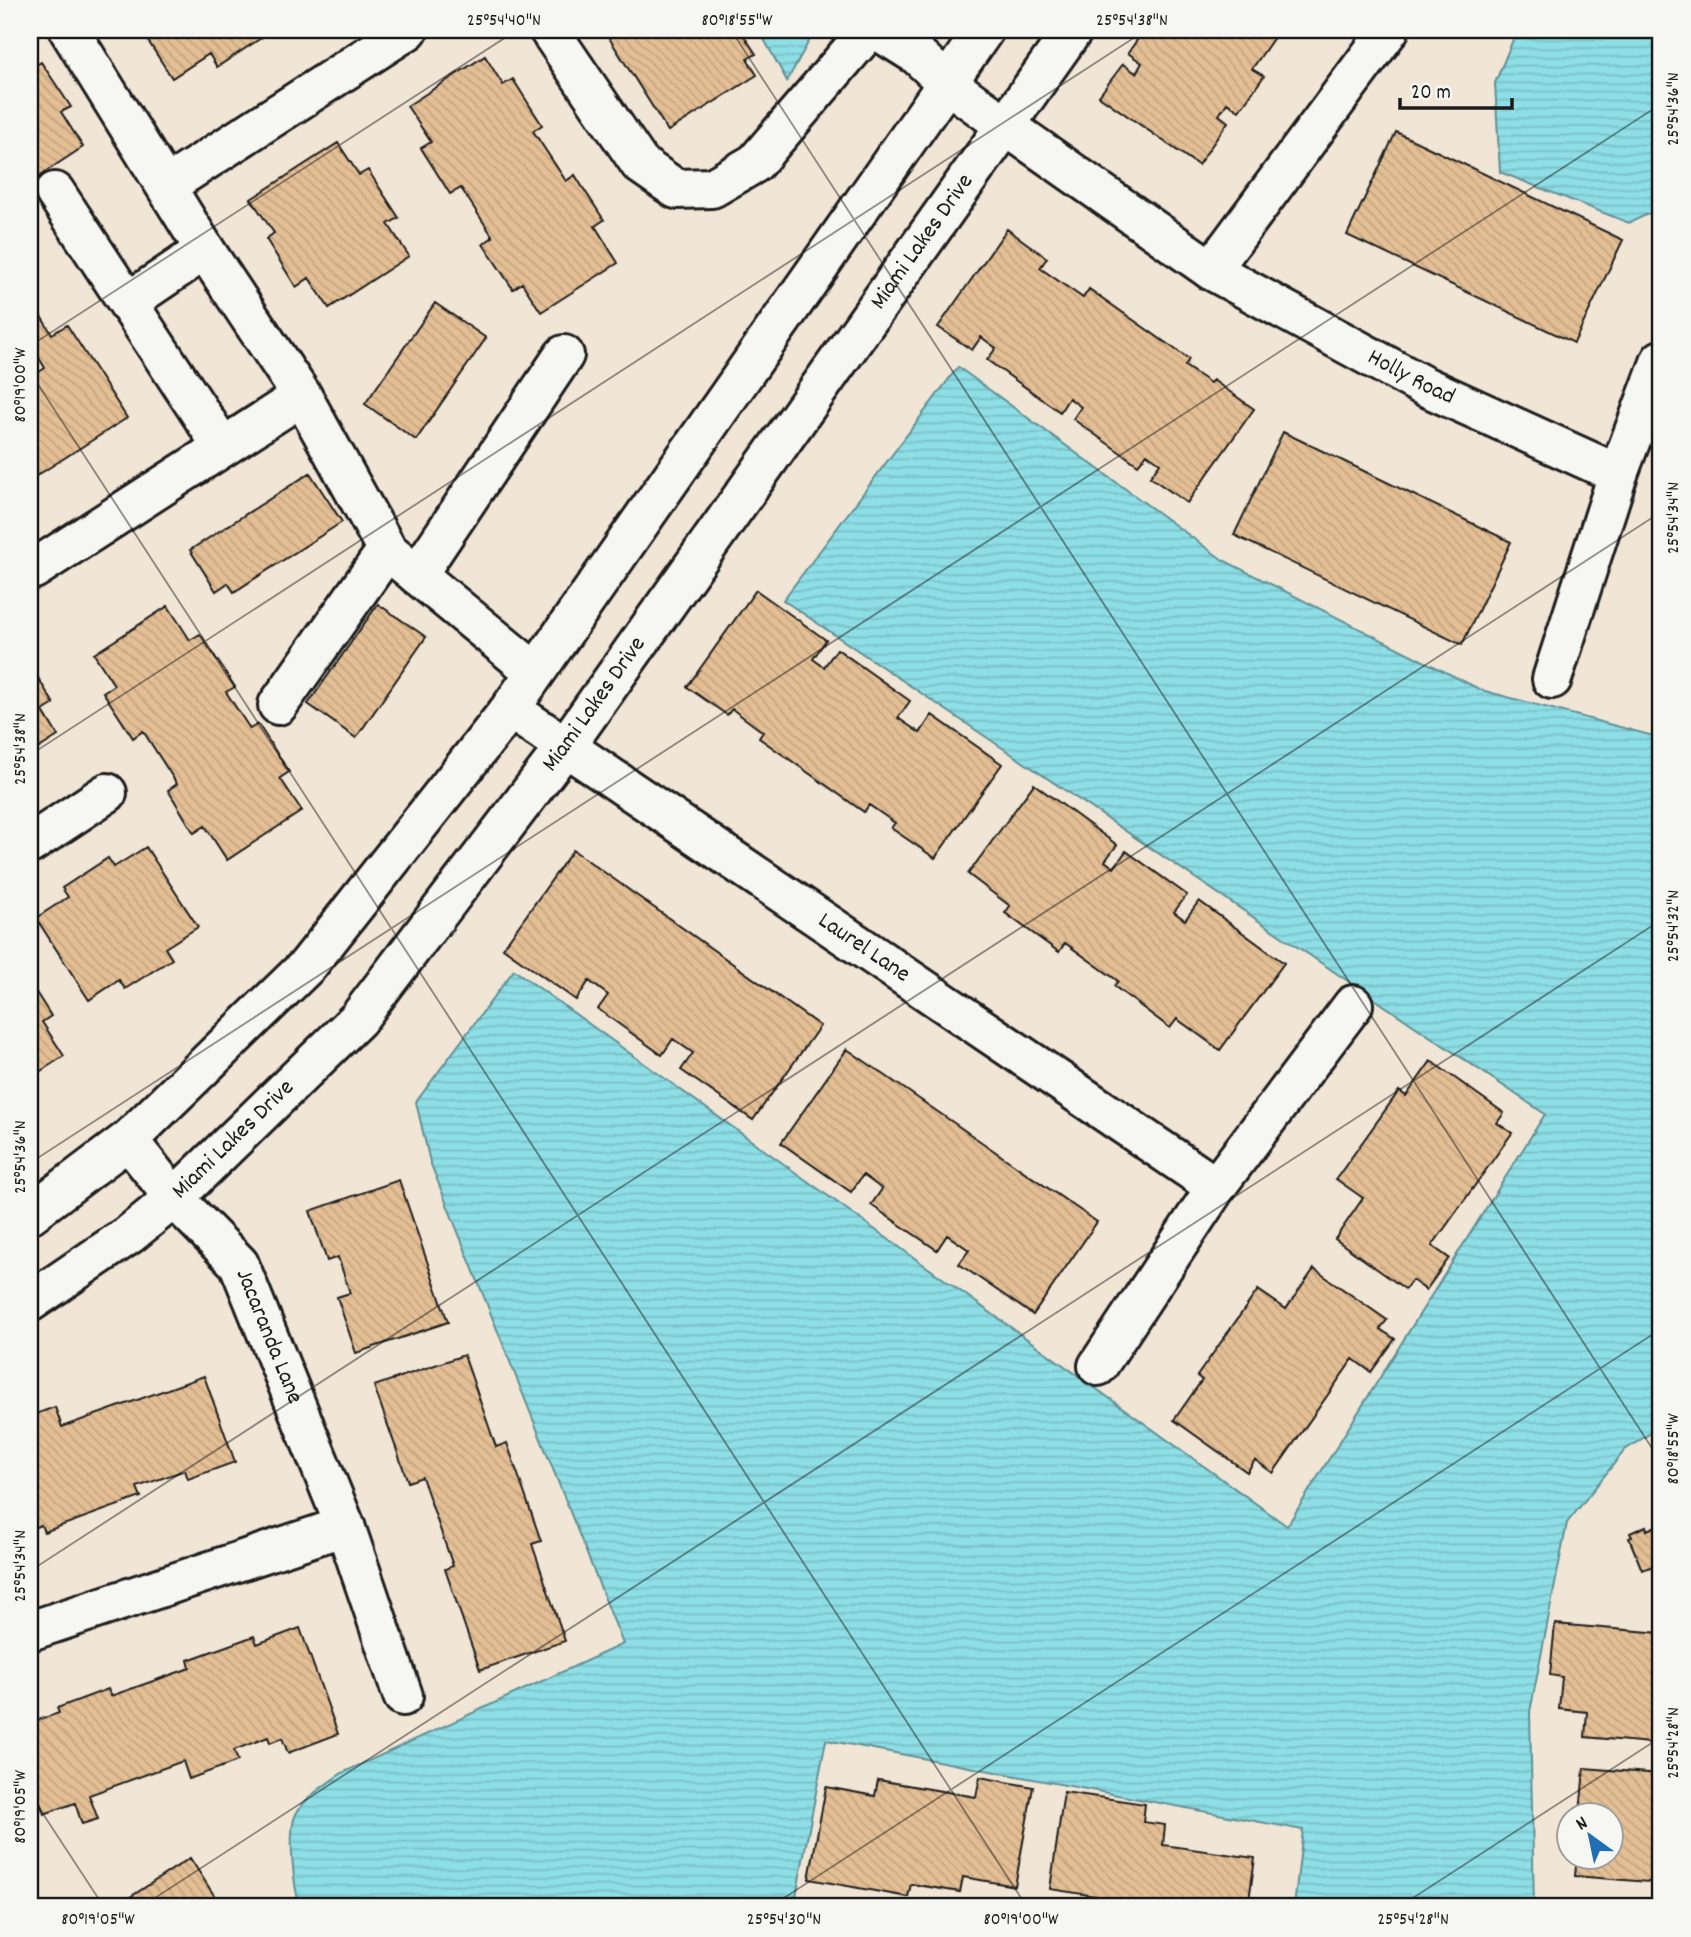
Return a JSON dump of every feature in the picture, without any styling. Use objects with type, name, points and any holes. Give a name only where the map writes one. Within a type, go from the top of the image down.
[{"type":"street","points":[[69,30],[205,250],[302,396],[387,550],[535,672]]},
{"type":"street","points":[[166,186],[408,30]]},
{"type":"street","points":[[550,30],[639,163],[676,189],[712,188],[755,163],[869,30]]},
{"type":"street","name":"Holly Road","points":[[877,30],[917,55],[948,84],[1211,270],[1422,385],[1618,474]]},
{"type":"street","points":[[30,1214],[128,1140],[308,965],[510,709],[984,30]]},
{"type":"street","name":"Miami Lakes Drive","points":[[30,1302],[130,1234],[174,1198],[358,1019],[565,747],[1073,30]]},
{"type":"street","points":[[1211,270],[1389,30]]},
{"type":"street","points":[[55,192],[222,446]]},
{"type":"street","points":[[128,302],[205,250]]},
{"type":"street","points":[[417,575],[564,355]]},
{"type":"street","points":[[1552,678],[1618,474],[1661,360]]},
{"type":"street","points":[[34,569],[302,396]]},
{"type":"street","points":[[278,705],[387,550]]},
{"type":"street","name":"Laurel Lane","points":[[510,709],[1216,1187]]},
{"type":"street","points":[[30,844],[107,793]]},
{"type":"street","points":[[1098,1366],[1216,1187],[1353,1004]]},
{"type":"street","name":"Jacaranda Lane","points":[[128,1140],[174,1198],[239,1264],[345,1526],[403,1696]]},
{"type":"street","points":[[30,1631],[345,1526]]},
{"type":"water","points":[[759,30],[815,30],[787,81]]},
{"type":"water","points":[[1517,30],[1661,30],[1661,208],[1629,223],[1500,172],[1495,83]]},
{"type":"water","points":[[958,367],[1223,560],[1481,690],[1661,738],[1661,1426],[1625,1450],[1567,1523],[1530,1712],[1534,1907],[1294,1907],[1303,1830],[826,1740],[794,1907],[300,1907],[292,1860],[293,1822],[300,1808],[317,1791],[342,1773],[623,1644],[430,1162],[416,1102],[514,970],[1287,1526],[1545,1114],[783,600]]},
{"type":"building","points":[[141,30],[255,30],[261,38],[217,67],[209,54],[172,78]]},
{"type":"building","points":[[604,30],[740,30],[756,54],[747,59],[757,75],[668,131]]},
{"type":"building","points":[[1144,30],[1287,30],[1282,36],[1277,33],[1252,69],[1264,76],[1239,111],[1227,103],[1219,115],[1228,122],[1198,165],[1099,96],[1123,64],[1136,73],[1142,63],[1128,53]]},
{"type":"building","points":[[485,56],[503,85],[513,79],[542,125],[533,131],[566,181],[575,175],[604,220],[595,226],[618,263],[541,312],[522,283],[513,289],[483,244],[493,237],[461,188],[450,194],[421,148],[431,142],[407,106]]},
{"type":"building","points":[[41,62],[71,107],[61,112],[83,147],[30,182],[30,69]]},
{"type":"building","points":[[1396,132],[1623,240],[1574,343],[1347,235]]},
{"type":"building","points":[[338,143],[359,175],[368,170],[399,218],[388,224],[409,256],[329,308],[309,278],[296,287],[266,239],[274,233],[251,199]]},
{"type":"building","points":[[1007,229],[1047,258],[1040,268],[1083,298],[1089,289],[1189,359],[1185,366],[1210,383],[1213,380],[1254,409],[1187,503],[1150,477],[1160,463],[1147,454],[1138,465],[1073,419],[1081,407],[1069,398],[1060,412],[987,360],[996,348],[981,337],[972,350],[938,327]]},
{"type":"building","points":[[30,299],[52,334],[67,325],[127,418],[30,480],[30,378],[45,368],[36,353],[30,357]]},
{"type":"building","points":[[435,303],[486,338],[416,440],[365,404]]},
{"type":"building","points":[[1283,432],[1511,542],[1462,645],[1234,535]]},
{"type":"building","points":[[310,473],[342,522],[234,592],[228,583],[216,591],[190,550]]},
{"type":"building","points":[[756,590],[826,640],[813,659],[824,667],[837,649],[910,701],[898,718],[920,733],[932,715],[1002,764],[935,858],[891,828],[895,823],[869,805],[864,812],[759,738],[763,732],[732,709],[727,715],[687,687]]},
{"type":"building","points":[[378,604],[426,637],[356,738],[308,704]]},
{"type":"building","points":[[168,606],[190,640],[200,634],[235,687],[226,692],[250,729],[258,724],[289,772],[280,778],[302,811],[227,860],[205,826],[194,833],[168,790],[177,784],[143,731],[133,738],[103,692],[114,685],[94,654]]},
{"type":"building","points":[[30,665],[54,704],[43,711],[58,736],[30,754]]},
{"type":"building","points":[[1034,784],[1117,845],[1105,861],[1114,868],[1126,851],[1187,895],[1174,912],[1185,920],[1199,901],[1284,963],[1220,1050],[1177,1019],[1170,1028],[1114,986],[1118,981],[1065,943],[1059,952],[1005,913],[1010,906],[968,874]]},
{"type":"building","points":[[146,847],[198,927],[165,948],[172,959],[125,989],[119,980],[89,1000],[36,918],[68,897],[62,888],[108,858],[114,867]]},
{"type":"building","points":[[573,850],[820,1026],[753,1120],[681,1070],[693,1053],[673,1039],[662,1055],[598,1009],[608,995],[589,981],[576,1000],[503,948]]},
{"type":"building","points":[[30,983],[51,1016],[42,1022],[64,1056],[30,1078]]},
{"type":"building","points":[[847,1049],[1097,1222],[1033,1315],[959,1264],[969,1250],[947,1235],[937,1250],[871,1205],[882,1189],[863,1175],[851,1192],[781,1143]]},
{"type":"building","points":[[1431,1061],[1504,1113],[1497,1123],[1512,1133],[1432,1246],[1449,1258],[1426,1290],[1412,1280],[1405,1289],[1335,1239],[1363,1198],[1336,1179],[1399,1091],[1406,1096]]},
{"type":"building","points":[[399,1180],[448,1322],[356,1353],[337,1297],[350,1293],[338,1257],[327,1261],[310,1211]]},
{"type":"building","points":[[1314,1269],[1387,1320],[1380,1329],[1395,1339],[1371,1372],[1353,1359],[1273,1473],[1255,1460],[1247,1472],[1174,1420],[1202,1380],[1197,1376],[1258,1290],[1286,1309]]},
{"type":"building","points":[[464,1355],[496,1447],[507,1443],[541,1541],[532,1544],[565,1641],[480,1670],[445,1569],[453,1566],[422,1477],[408,1482],[374,1386]]},
{"type":"building","points":[[204,1376],[235,1462],[188,1479],[185,1470],[137,1487],[141,1497],[44,1532],[41,1525],[30,1529],[30,1416],[55,1407],[62,1427]]},
{"type":"building","points":[[1661,1524],[1661,1577],[1656,1565],[1642,1570],[1629,1538],[1632,1537],[1630,1533],[1646,1526],[1647,1530]]},
{"type":"building","points":[[1555,1624],[1661,1633],[1661,1744],[1585,1737],[1587,1712],[1559,1709],[1562,1677],[1550,1675]]},
{"type":"building","points":[[300,1628],[338,1734],[288,1753],[282,1738],[270,1743],[268,1737],[234,1750],[238,1761],[189,1779],[183,1761],[89,1795],[98,1819],[82,1824],[75,1803],[44,1814],[30,1774],[30,1723],[59,1713],[57,1708],[108,1689],[111,1696],[190,1668],[188,1660],[254,1636],[257,1644]]},
{"type":"building","points":[[1584,1768],[1661,1774],[1661,1883],[1575,1876],[1576,1870],[1624,1870],[1624,1800],[1581,1800]]},
{"type":"building","points":[[980,1777],[1033,1787],[1015,1886],[963,1877],[960,1892],[911,1884],[908,1897],[809,1879],[826,1787],[875,1796],[878,1780],[976,1797]]},
{"type":"building","points":[[1064,1792],[1145,1804],[1143,1822],[1165,1825],[1163,1845],[1255,1858],[1248,1907],[1095,1907],[1096,1896],[1050,1889]]},
{"type":"building","points":[[190,1858],[219,1903],[213,1907],[115,1907]]}]
